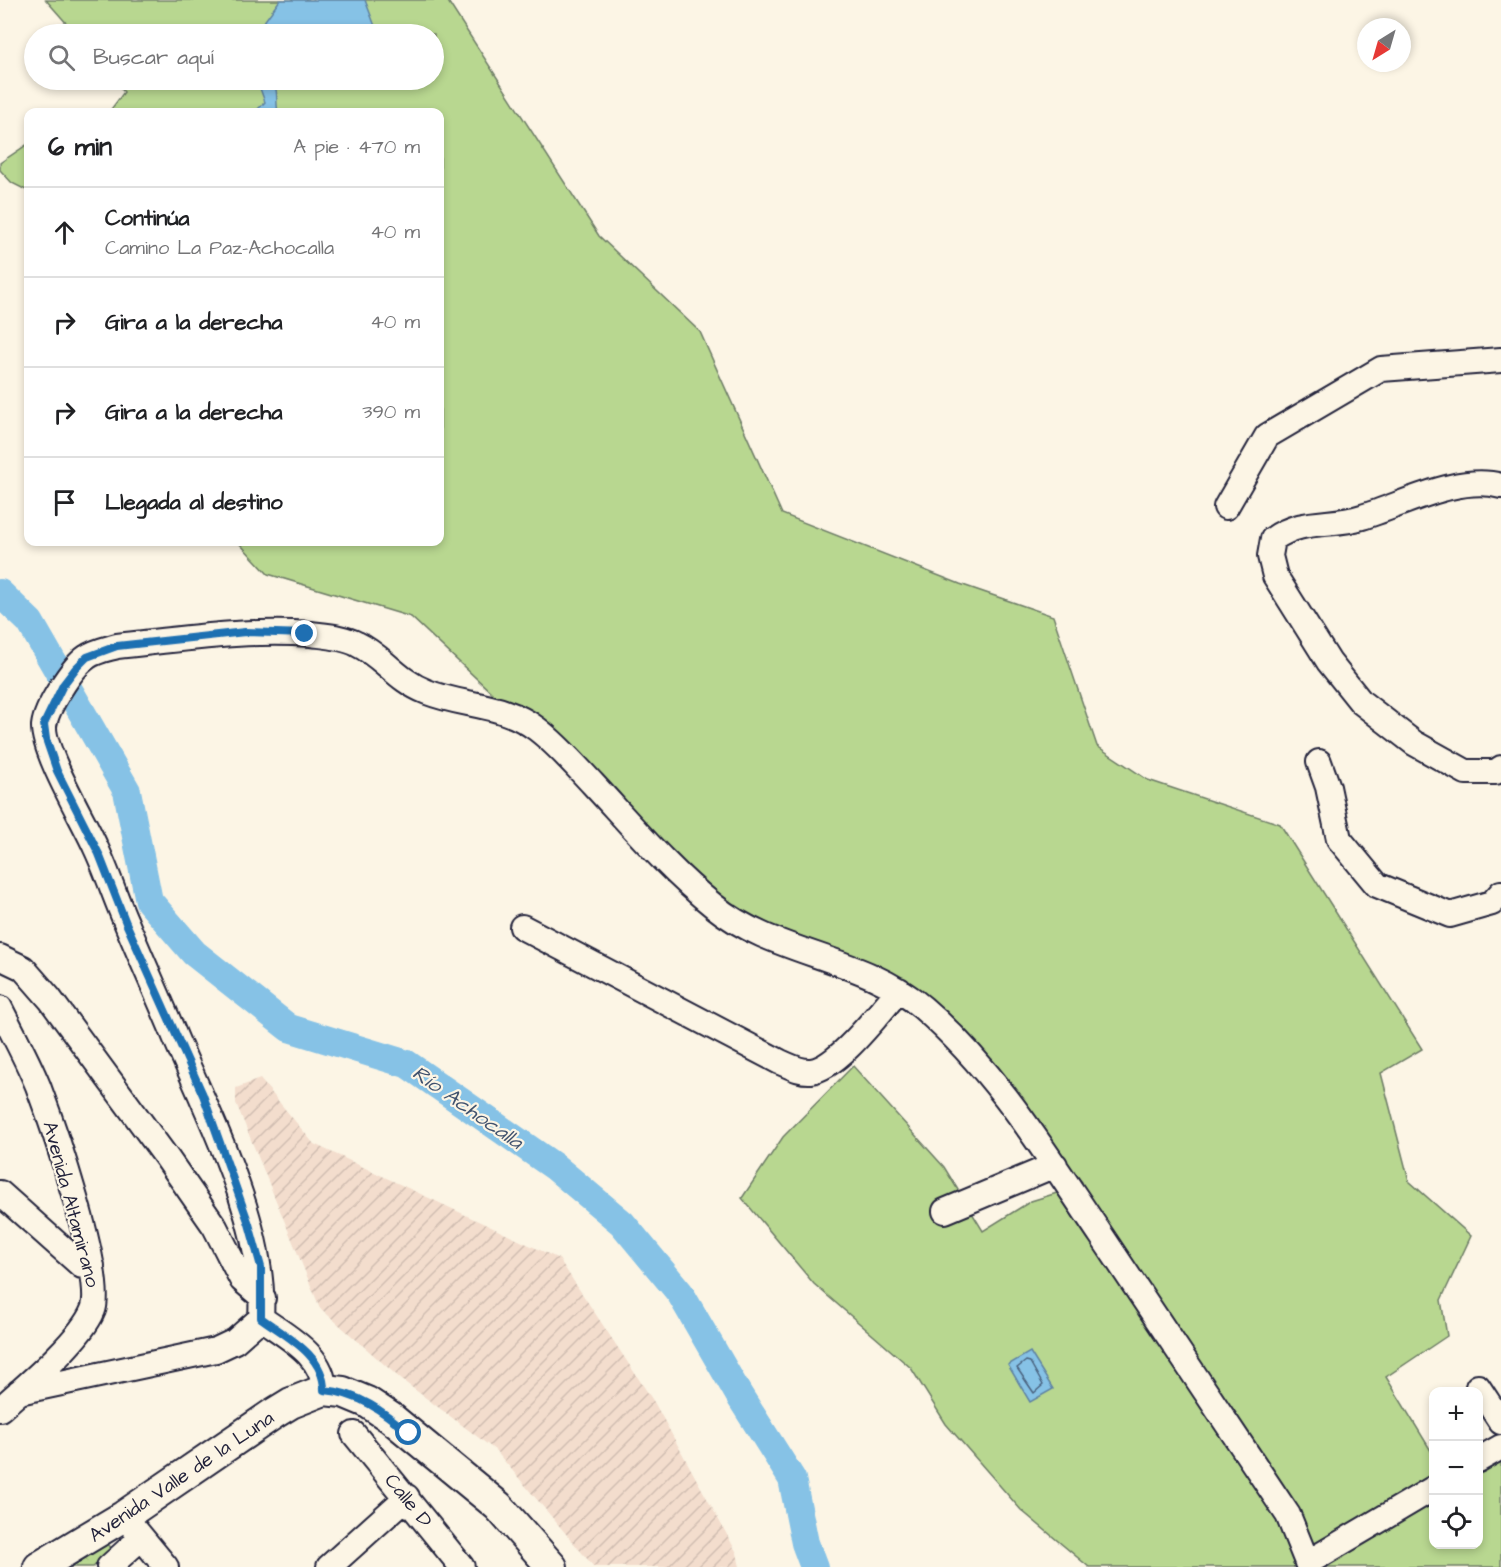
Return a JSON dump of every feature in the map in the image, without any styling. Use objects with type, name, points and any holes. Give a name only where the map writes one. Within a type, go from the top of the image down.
[{"type":"main road","name":"Avenida Valle de la Luna","points":[[39,1567],[132,1527],[273,1414],[291,1403],[324,1390]]},
{"type":"main road","points":[[324,1390],[343,1392],[367,1402],[391,1418],[498,1506],[552,1567]]},
{"type":"street","points":[[1226,507],[1267,436],[1381,369],[1501,360]]},
{"type":"street","points":[[1501,486],[1486,482],[1410,498],[1361,518],[1290,528],[1273,539],[1270,556],[1275,576],[1329,662],[1361,702],[1414,743],[1466,772],[1496,772],[1501,768]]},
{"type":"street","points":[[19,1392],[216,1350],[235,1341],[262,1308],[261,1267],[249,1224],[203,1095],[126,923],[99,854],[57,771],[46,739],[44,724],[63,685],[87,657],[117,646],[245,632],[325,636],[354,642],[373,653],[387,669],[407,683],[429,693],[495,707],[535,727],[569,758],[664,861],[736,924],[834,960],[898,990],[923,1008],[991,1075],[1055,1165],[1288,1515],[1308,1565],[1429,1491]]},
{"type":"street","points":[[1319,762],[1328,787],[1339,839],[1377,885],[1450,915],[1492,903],[1501,893]]},
{"type":"street","points":[[522,927],[780,1062],[808,1072],[819,1069],[835,1058],[898,990]]},
{"type":"street","points":[[0,957],[23,968],[50,999],[215,1227],[242,1280],[262,1308],[315,1360],[324,1375],[324,1390]]},
{"type":"street","name":"Avenida Altamirano","points":[[0,1008],[25,1057],[47,1113],[92,1266],[96,1298],[89,1317],[78,1333],[0,1409]]},
{"type":"street","points":[[945,1211],[1055,1165]]},
{"type":"street","points":[[0,1193],[82,1266],[92,1266]]},
{"type":"street","points":[[1483,1395],[1501,1422]]},
{"type":"street","name":"Calle D","points":[[354,1434],[462,1567]]},
{"type":"street","points":[[1483,1458],[1501,1447]]},
{"type":"street","points":[[329,1567],[407,1497]]},
{"type":"street","points":[[109,1567],[132,1527],[166,1567]]},
{"type":"shaded area","points":[[260,1079],[314,1144],[559,1259],[654,1402],[737,1553],[740,1567],[594,1567],[495,1450],[402,1380],[320,1308],[236,1103],[236,1088]]},
{"type":"green space","points":[[46,0],[447,0],[599,236],[700,332],[782,514],[960,584],[1053,616],[1097,746],[1148,780],[1280,824],[1422,1049],[1381,1073],[1409,1181],[1471,1236],[1441,1300],[1447,1336],[1386,1377],[1429,1447],[1429,1549],[1483,1549],[1483,1468],[1501,1454],[1501,1567],[1089,1567],[1021,1510],[946,1424],[911,1368],[814,1284],[742,1198],[783,1137],[853,1066],[944,1167],[983,1231],[1031,1201],[1070,1189],[1082,1182],[987,1068],[902,998],[744,930],[411,617],[268,574],[242,546],[444,546],[444,108],[112,108],[124,92],[122,90],[444,90],[444,24],[67,24]]},
{"type":"green space","points":[[24,147],[24,189],[12,183],[0,170],[0,163]]},
{"type":"green space","points":[[108,1543],[112,1550],[93,1567],[71,1567]]},
{"type":"water","points":[[280,0],[365,0],[374,24],[262,24]]},
{"type":"water","points":[[261,90],[276,90],[278,108],[259,108],[265,102]]},
{"type":"water","points":[[1030,1352],[1053,1389],[1030,1402],[1008,1365]]},
{"type":"waterway","name":"Río Achocalla","points":[[0,593],[30,622],[127,791],[149,901],[194,953],[289,1028],[407,1064],[555,1167],[622,1223],[680,1293],[739,1395],[792,1479],[805,1543],[814,1567]]},
{"type":"route","points":[[305,634],[245,632],[117,646],[100,651],[87,657],[76,668],[63,685],[44,724],[46,739],[57,771],[70,792],[99,854],[126,923],[203,1095],[249,1224],[261,1267],[263,1298],[261,1318],[315,1360],[324,1375],[324,1390],[343,1392],[367,1402],[409,1433]]}]
